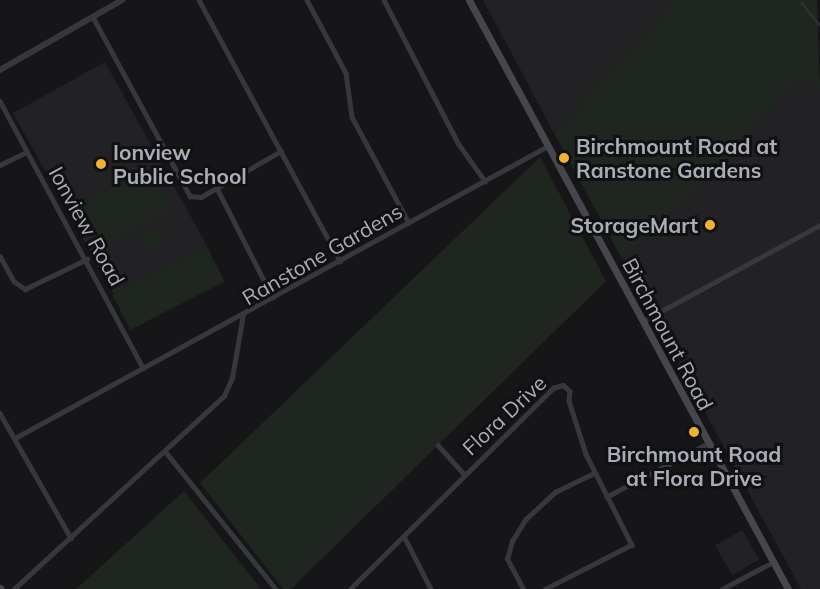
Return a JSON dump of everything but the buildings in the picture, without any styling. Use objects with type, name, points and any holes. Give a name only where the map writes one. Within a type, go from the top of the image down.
[{"type":"main road","name":"Birchmount Road","points":[[469,0],[788,589]]},
{"type":"street","points":[[0,70],[122,0]]},
{"type":"street","points":[[199,0],[340,261]]},
{"type":"street","points":[[307,0],[346,73],[352,117],[409,223]]},
{"type":"street","points":[[384,0],[453,134],[486,181]]},
{"type":"street","points":[[93,16],[190,196],[197,198],[281,151]]},
{"type":"street","name":"Ionview Road","points":[[0,101],[87,259],[143,368]]},
{"type":"street","name":"Ranstone Gardens","points":[[14,589],[214,407],[228,389],[243,314],[548,146]]},
{"type":"street","points":[[0,165],[27,152]]},
{"type":"street","points":[[217,188],[273,298]]},
{"type":"street","points":[[643,321],[820,226]]},
{"type":"street","points":[[0,256],[15,281],[25,289],[87,259]]},
{"type":"street","points":[[15,438],[243,314]]},
{"type":"street","name":"Flora Drive","points":[[350,589],[560,384],[570,391],[577,431],[594,473],[632,545],[546,589]]},
{"type":"street","points":[[0,413],[71,538]]},
{"type":"street","points":[[606,497],[709,443]]},
{"type":"street","points":[[438,446],[465,475]]},
{"type":"street","points":[[165,451],[276,589]]},
{"type":"street","points":[[523,589],[507,559],[512,541],[536,509],[555,492],[594,473]]},
{"type":"street","points":[[404,536],[431,589]]},
{"type":"street","points":[[722,589],[773,562]]},
{"type":"shaded area","points":[[483,0],[675,0],[554,133]]},
{"type":"shaded area","points":[[675,0],[817,0],[820,89],[800,77],[728,158],[622,259],[554,133]]},
{"type":"shaded area","name":"Ionview Public School","points":[[105,62],[207,247],[115,297],[13,113]]},
{"type":"shaded area","points":[[800,77],[820,89],[820,589],[801,589],[622,259],[728,158]]},
{"type":"shaded area","points":[[540,157],[606,281],[291,589],[283,589],[200,483]]},
{"type":"shaded area","points":[[149,169],[171,212],[99,249],[77,206]]},
{"type":"shaded area","points":[[147,228],[156,228],[162,238],[155,254],[146,249],[142,239],[141,232]]},
{"type":"shaded area","points":[[207,247],[225,282],[130,330],[113,295]]},
{"type":"shaded area","points":[[184,491],[261,589],[76,589]]},
{"type":"shaded area","points":[[742,530],[759,559],[732,575],[715,546]]},
{"type":"waterway","points":[[802,3],[820,25]]},
{"type":"place","name":"Birchmount Road at Ranstone Gardens","points":[[564,158]]},
{"type":"place","name":"Ionview Public School","points":[[101,164]]},
{"type":"place","name":"StorageMart","points":[[710,225]]},
{"type":"place","name":"Birchmount Road at Flora Drive","points":[[694,432]]}]
